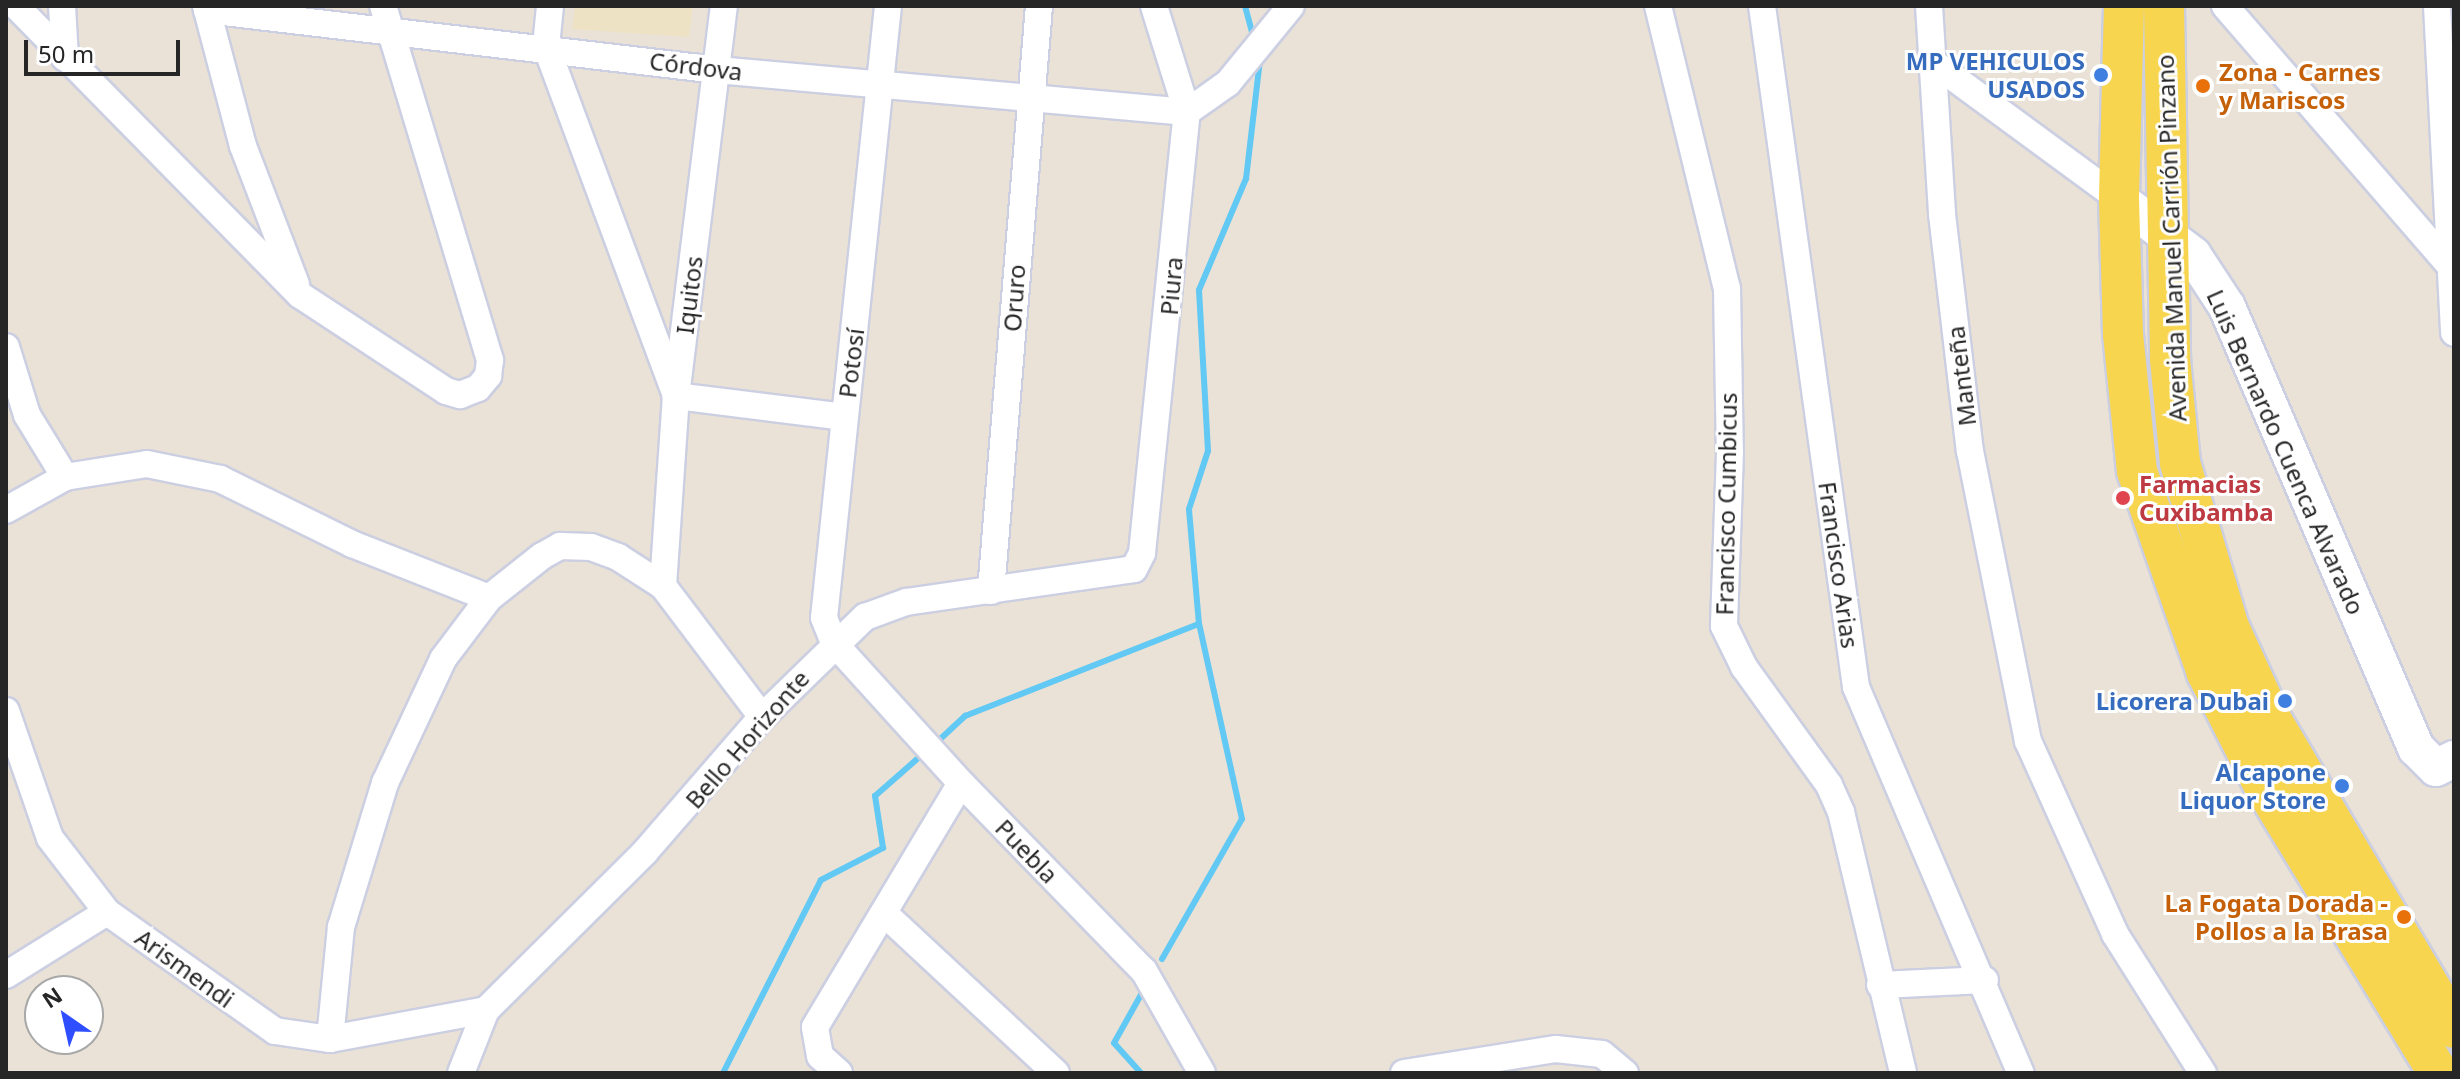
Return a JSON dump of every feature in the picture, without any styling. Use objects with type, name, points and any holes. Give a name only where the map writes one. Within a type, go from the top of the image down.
[{"type":"main road","name":"Avenida Manuel Carrión Pinzano","points":[[2124,6],[2119,199],[2123,334],[2137,471],[2207,673],[2294,840],[2438,1073]]},
{"type":"main road","name":"Avenida Manuel Carrión Pinzano","points":[[2164,6],[2170,359],[2180,463],[2229,627],[2272,721],[2454,1028]]},
{"type":"main road","points":[[2294,840],[2327,818]]},
{"type":"street","points":[[16,6],[300,295],[446,391],[460,395],[478,388],[488,376],[490,360],[383,6]]},
{"type":"street","points":[[62,6],[65,58]]},
{"type":"street","points":[[392,33],[395,6]]},
{"type":"street","points":[[550,6],[546,46],[676,396],[844,417]]},
{"type":"street","name":"Iquitos","points":[[663,586],[676,396],[724,6]]},
{"type":"street","name":"Potosí","points":[[834,643],[824,618],[825,585],[883,81],[888,6]]},
{"type":"street","name":"Oruro","points":[[991,591],[1028,98],[1039,6]]},
{"type":"street","name":"Piura","points":[[1134,569],[1142,553],[1187,112],[1154,6]]},
{"type":"street","points":[[1187,112],[1228,83],[1291,6]]},
{"type":"street","name":"Francisco Cumbicus","points":[[1658,6],[1727,288],[1730,452],[1724,626],[1744,667],[1829,785],[1841,812],[1903,1073]]},
{"type":"street","name":"Manteña","points":[[1929,6],[1942,214],[1970,451],[2028,741],[2115,934],[2203,1073]]},
{"type":"street","points":[[2225,6],[2452,269]]},
{"type":"street","points":[[2437,6],[2454,333]]},
{"type":"street","points":[[206,8],[243,146],[300,295]]},
{"type":"street","name":"Córdova","points":[[206,8],[392,33],[546,46],[717,70],[883,81],[1187,112]]},
{"type":"street","name":"Francisco Arias","points":[[1762,16],[1856,687],[1985,980],[2021,1073]]},
{"type":"street","name":"Luis Bernardo Cuenca Alvarado","points":[[1931,61],[2169,232],[2193,255],[2227,307],[2416,748],[2445,764]]},
{"type":"street","points":[[6,347],[27,415],[65,477]]},
{"type":"street","points":[[6,510],[65,477],[147,464],[220,479],[352,544],[489,598]]},
{"type":"street","points":[[330,1039],[341,927],[385,783],[443,659],[489,598],[542,556],[574,544],[618,557],[663,586],[762,717]]},
{"type":"street","name":"Bello Horizonte","points":[[461,1073],[486,1010],[645,852],[762,717],[834,643],[865,617],[906,602],[1134,569]]},
{"type":"street","name":"Puebla","points":[[834,643],[961,783],[1144,971],[1202,1073]]},
{"type":"street","name":"Arismendi","points":[[6,711],[50,838],[107,912],[275,1031],[330,1039],[486,1010]]},
{"type":"street","points":[[830,1064],[815,1027],[886,915],[961,783]]},
{"type":"street","points":[[6,975],[107,912]]},
{"type":"street","points":[[886,915],[1056,1073]]},
{"type":"street","points":[[1880,985],[1985,980]]},
{"type":"street","points":[[1404,1073],[1589,1049],[1625,1073]]},
{"type":"shaded area","points":[[575,6],[693,6],[689,37],[572,29]]},
{"type":"waterway","points":[[1245,6],[1254,40]]},
{"type":"waterway","points":[[1162,959],[1242,819],[1199,624],[1189,509],[1208,451],[1199,290],[1246,179],[1260,60]]},
{"type":"waterway","points":[[936,743],[965,716],[1199,624]]},
{"type":"waterway","points":[[723,1073],[821,880],[883,848],[875,796],[924,753]]},
{"type":"waterway","points":[[1141,1073],[1114,1043],[1142,993]]},
{"type":"place","name":"MP VEHICULOS USADOS","points":[[2101,75]]},
{"type":"place","name":"Zona - Carnes y Mariscos","points":[[2203,86]]},
{"type":"place","name":"Farmacias Cuxibamba","points":[[2123,498]]},
{"type":"place","name":"Licorera Dubai","points":[[2285,701]]},
{"type":"place","name":"Alcapone Liquor Store","points":[[2342,786]]},
{"type":"place","name":"La Fogata Dorada - Pollos a la Brasa","points":[[2404,917]]}]
